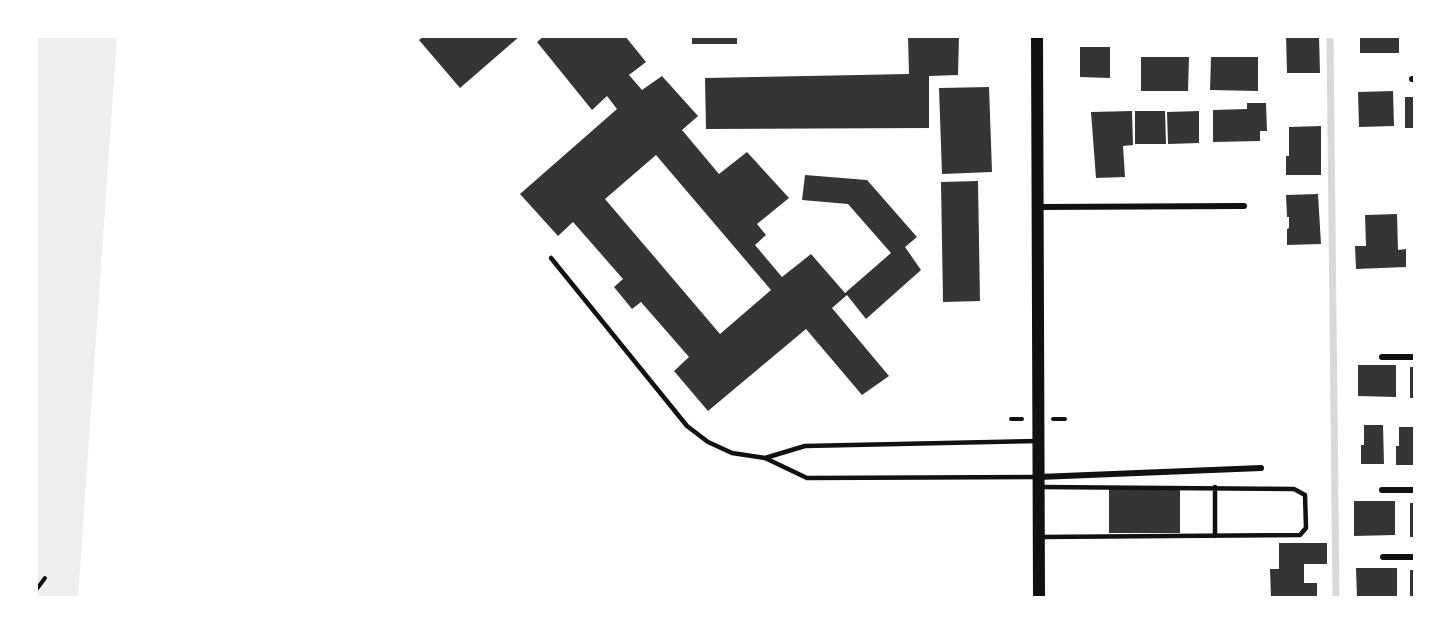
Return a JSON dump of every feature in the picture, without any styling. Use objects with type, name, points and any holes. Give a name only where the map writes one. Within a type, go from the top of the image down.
[{"type":"main road","points":[[1037,36],[1039,598]]},
{"type":"street","points":[[1037,207],[1244,206]]},
{"type":"street","points":[[1382,357],[1415,357]]},
{"type":"street","points":[[1039,482],[1261,468]]},
{"type":"street","points":[[1382,490],[1415,490]]},
{"type":"street","points":[[1383,557],[1415,557]]},
{"type":"lane","points":[[551,258],[687,426],[708,442],[732,453],[765,458],[807,478],[1294,489],[1305,495],[1306,528],[1300,535],[1039,537]]},
{"type":"lane","points":[[765,458],[805,446],[1038,441]]},
{"type":"lane","points":[[1215,487],[1215,536]]},
{"type":"path","points":[[36,590],[45,578]]},
{"type":"shaded area","points":[[36,36],[117,36],[78,598],[36,598]]},
{"type":"building","points":[[424,36],[520,36],[460,88],[419,40]]},
{"type":"building","points":[[544,36],[625,36],[646,62],[629,75],[642,90],[662,76],[698,116],[682,130],[719,174],[747,152],[789,198],[757,224],[766,235],[755,245],[782,277],[811,254],[845,293],[891,253],[848,204],[802,200],[805,175],[867,180],[917,237],[905,247],[921,270],[866,319],[847,295],[832,308],[889,376],[862,395],[806,329],[708,411],[674,371],[689,357],[641,302],[632,309],[614,287],[623,279],[573,222],[558,236],[520,194],[617,109],[607,96],[592,110],[537,42]],"holes":[[[656,155],[771,290],[720,334],[605,199]]]},
{"type":"building","points":[[692,36],[737,36],[737,44],[692,44]]},
{"type":"building","points":[[908,36],[959,36],[958,75],[929,76],[929,128],[706,129],[705,78],[909,74]]},
{"type":"building","points":[[1286,36],[1319,36],[1320,73],[1287,73]]},
{"type":"building","points":[[1360,36],[1399,36],[1399,53],[1360,53]]},
{"type":"building","points":[[1080,47],[1110,47],[1110,78],[1080,77]]},
{"type":"building","points":[[1141,57],[1189,57],[1188,91],[1141,91]]},
{"type":"building","points":[[1211,57],[1258,57],[1258,91],[1210,90]]},
{"type":"building","points":[[989,87],[992,172],[942,174],[939,88]]},
{"type":"building","points":[[1393,91],[1394,126],[1359,127],[1358,92]]},
{"type":"building","points":[[1405,97],[1415,97],[1415,128],[1405,128]]},
{"type":"building","points":[[1247,103],[1266,103],[1267,131],[1260,131],[1260,141],[1213,142],[1213,110],[1247,109]]},
{"type":"building","points":[[1132,111],[1133,145],[1123,146],[1125,177],[1096,178],[1091,112]]},
{"type":"building","points":[[1135,111],[1165,111],[1166,144],[1135,144]]},
{"type":"building","points":[[1199,111],[1199,143],[1168,144],[1167,112]]},
{"type":"building","points":[[1321,126],[1321,175],[1286,175],[1286,156],[1289,156],[1289,127]]},
{"type":"building","points":[[978,181],[980,301],[943,302],[941,182]]},
{"type":"building","points":[[1318,194],[1321,244],[1287,245],[1289,217],[1287,217],[1286,195]]},
{"type":"building","points":[[1397,214],[1398,250],[1406,249],[1406,267],[1356,269],[1355,246],[1366,246],[1365,215]]},
{"type":"building","points":[[1358,365],[1396,365],[1396,397],[1358,396]]},
{"type":"building","points":[[1410,367],[1415,367],[1415,398],[1410,398]]},
{"type":"building","points":[[1364,425],[1383,425],[1384,464],[1361,464]]},
{"type":"building","points":[[1399,427],[1415,427],[1415,465],[1396,465]]},
{"type":"building","points":[[1109,489],[1180,489],[1180,533],[1109,533]]},
{"type":"building","points":[[1354,501],[1395,501],[1395,535],[1354,536]]},
{"type":"building","points":[[1410,503],[1415,503],[1415,537],[1410,537]]},
{"type":"building","points":[[1279,543],[1327,543],[1327,564],[1304,564],[1304,583],[1317,583],[1317,598],[1271,598],[1270,569],[1279,569]]},
{"type":"building","points":[[1356,568],[1397,568],[1397,598],[1357,598]]},
{"type":"building","points":[[1410,570],[1415,570],[1415,598],[1410,598]]},
{"type":"waterway","points":[[1330,36],[1336,598]]}]
